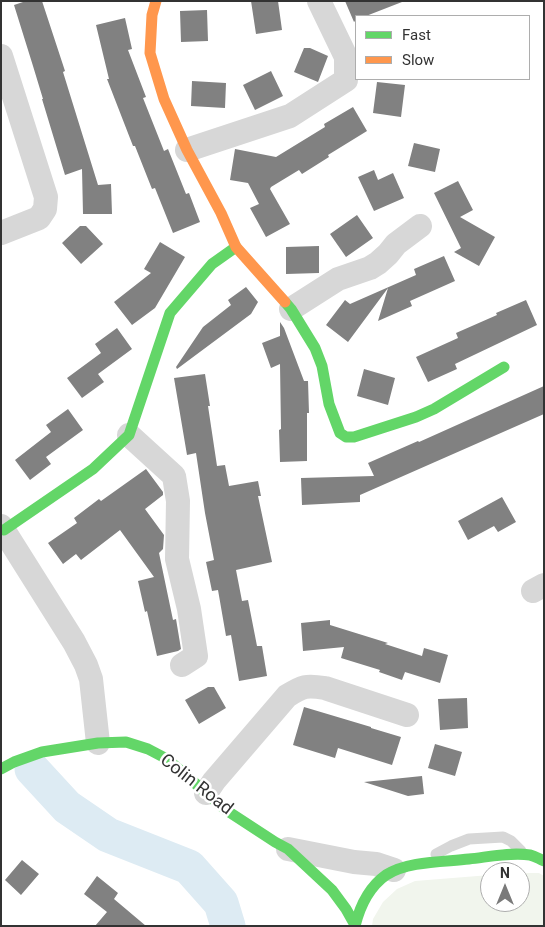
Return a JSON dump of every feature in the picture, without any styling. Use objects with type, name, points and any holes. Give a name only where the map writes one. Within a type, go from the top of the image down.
[{"type":"street","points":[[156,1],[152,15],[150,53],[164,99],[187,150],[221,213],[236,246],[291,309],[320,358],[329,404],[340,433],[346,437],[361,435],[425,413],[504,367]]},
{"type":"street","points":[[187,150],[290,116],[346,80],[346,57],[319,1]]},
{"type":"street","points":[[1,56],[46,197],[45,209],[38,218],[1,232]]},
{"type":"street","points":[[291,309],[338,279],[370,268],[378,263],[396,244],[420,226]]},
{"type":"street","points":[[98,743],[91,679],[86,665],[74,642],[3,528],[93,469],[129,435],[170,313],[212,264],[236,246]]},
{"type":"street","points":[[129,435],[174,476],[178,501],[177,559],[189,608],[196,656],[182,665]]},
{"type":"street","points":[[206,793],[214,781],[287,696],[300,688],[312,686],[325,688],[408,715]]},
{"type":"street","name":"Colin Road","points":[[1,769],[33,754],[69,747],[126,742],[148,748],[167,759],[226,810],[288,849],[332,890],[355,925]]},
{"type":"street","name":"Colin Road","points":[[288,849],[354,862],[404,868]]},
{"type":"street","points":[[355,925],[358,912],[366,896],[377,882],[404,868],[508,855],[536,856]]},
{"type":"lane","points":[[404,868],[469,839],[502,837],[536,856]]},
{"type":"shaded area","points":[[530,873],[539,873],[544,876],[544,926],[372,926],[373,919],[383,902],[397,889],[415,881],[480,876],[480,912],[530,912]]},
{"type":"building","points":[[26,1],[42,1],[65,71],[63,72],[98,185],[111,184],[112,214],[83,214],[82,169],[65,175],[14,5]]},
{"type":"building","points":[[251,1],[278,1],[282,30],[256,34]]},
{"type":"building","points":[[345,1],[402,1],[369,15],[355,15],[354,22]]},
{"type":"building","points":[[207,10],[208,41],[181,42],[180,11]]},
{"type":"building","points":[[125,18],[132,49],[128,50],[146,97],[143,98],[164,151],[168,149],[186,194],[189,193],[200,222],[173,233],[155,188],[152,189],[135,146],[133,146],[107,79],[109,79],[96,25]]},
{"type":"building","points":[[304,48],[310,48],[328,56],[318,82],[294,72]]},
{"type":"building","points":[[271,71],[283,96],[255,110],[243,85]]},
{"type":"building","points":[[192,81],[226,83],[225,108],[191,106]]},
{"type":"building","points":[[377,82],[405,85],[401,117],[373,113]]},
{"type":"building","points":[[353,107],[367,131],[328,155],[329,157],[302,174],[299,170],[271,187],[270,189],[290,224],[266,237],[250,208],[259,204],[248,183],[230,180],[235,149],[276,157],[325,127],[324,124]]},
{"type":"building","points":[[414,143],[440,149],[435,172],[408,166]]},
{"type":"building","points":[[374,170],[378,180],[393,173],[404,198],[374,211],[358,177]]},
{"type":"building","points":[[458,181],[473,210],[460,217],[495,237],[479,266],[454,252],[461,248],[434,193]]},
{"type":"building","points":[[357,215],[373,238],[346,257],[330,234]]},
{"type":"building","points":[[80,226],[86,226],[103,244],[81,264],[62,243]]},
{"type":"building","points":[[160,242],[185,257],[155,308],[132,325],[114,302],[151,273],[144,269]]},
{"type":"building","points":[[319,246],[319,273],[286,274],[286,247]]},
{"type":"building","points":[[444,256],[455,281],[410,301],[412,306],[378,321],[388,288],[348,342],[326,325],[345,300],[350,304],[416,275],[414,269]]},
{"type":"building","points":[[246,287],[258,302],[251,314],[177,369],[176,367],[203,327],[231,305],[228,300]]},
{"type":"building","points":[[526,300],[537,325],[455,364],[457,369],[428,382],[416,357],[458,338],[456,333]]},
{"type":"building","points":[[280,322],[304,381],[308,381],[307,461],[280,462],[280,364],[271,368],[262,343],[280,336]]},
{"type":"building","points":[[117,328],[132,349],[98,374],[104,382],[82,398],[67,378],[101,353],[95,344]]},
{"type":"building","points":[[364,369],[395,378],[388,405],[357,396]]},
{"type":"building","points":[[205,374],[217,466],[225,465],[229,486],[258,481],[261,496],[258,496],[272,562],[236,570],[242,601],[248,600],[257,646],[262,646],[267,676],[239,681],[231,635],[226,636],[218,590],[212,591],[206,562],[214,560],[196,453],[187,455],[174,378]]},
{"type":"building","points":[[544,386],[544,414],[360,495],[360,502],[302,505],[301,478],[374,476],[368,463]]},
{"type":"building","points":[[68,409],[83,430],[46,457],[51,464],[30,480],[15,460],[51,432],[46,425]]},
{"type":"building","points":[[146,469],[163,492],[163,495],[145,509],[164,535],[163,549],[159,553],[173,620],[176,619],[181,649],[157,656],[138,581],[154,577],[120,530],[81,560],[76,554],[63,564],[48,543],[77,523],[74,518],[99,499],[101,501]]},
{"type":"building","points":[[502,497],[516,522],[498,532],[494,526],[468,540],[458,521]]},
{"type":"building","points":[[330,620],[330,625],[422,656],[424,648],[448,655],[440,683],[405,672],[402,680],[379,672],[380,670],[341,658],[344,647],[303,651],[301,623]]},
{"type":"building","points":[[208,687],[214,687],[226,708],[199,724],[185,700]]},
{"type":"building","points":[[467,698],[468,728],[440,730],[438,699]]},
{"type":"building","points":[[304,707],[401,737],[392,765],[338,748],[335,758],[293,745]]},
{"type":"building","points":[[435,744],[462,752],[455,776],[428,768]]},
{"type":"building","points":[[422,776],[424,794],[408,796],[364,782]]},
{"type":"building","points":[[22,860],[39,874],[21,895],[5,880]]},
{"type":"building","points":[[97,876],[118,893],[114,899],[146,926],[95,926],[107,912],[84,894]]},
{"type":"waterway","points":[[32,769],[67,807],[108,835],[189,867],[221,903],[228,926]]},
{"type":"traffic: fast","points":[[4,530],[93,469],[129,435],[170,313],[212,264],[236,247]]},
{"type":"traffic: fast","points":[[285,302],[315,348],[322,366],[329,404],[340,433],[346,437],[354,437],[416,417],[434,409],[504,367]]},
{"type":"traffic: fast","points":[[1,769],[42,752],[98,743],[126,742],[148,749],[167,759],[226,810],[288,849],[332,890],[355,925]]},
{"type":"traffic: fast","points":[[355,926],[370,891],[380,880],[395,870],[426,863],[515,854],[530,855],[544,861]]},
{"type":"traffic: slow","points":[[156,1],[152,15],[150,53],[164,99],[187,150],[221,213],[236,247],[285,302]]}]
